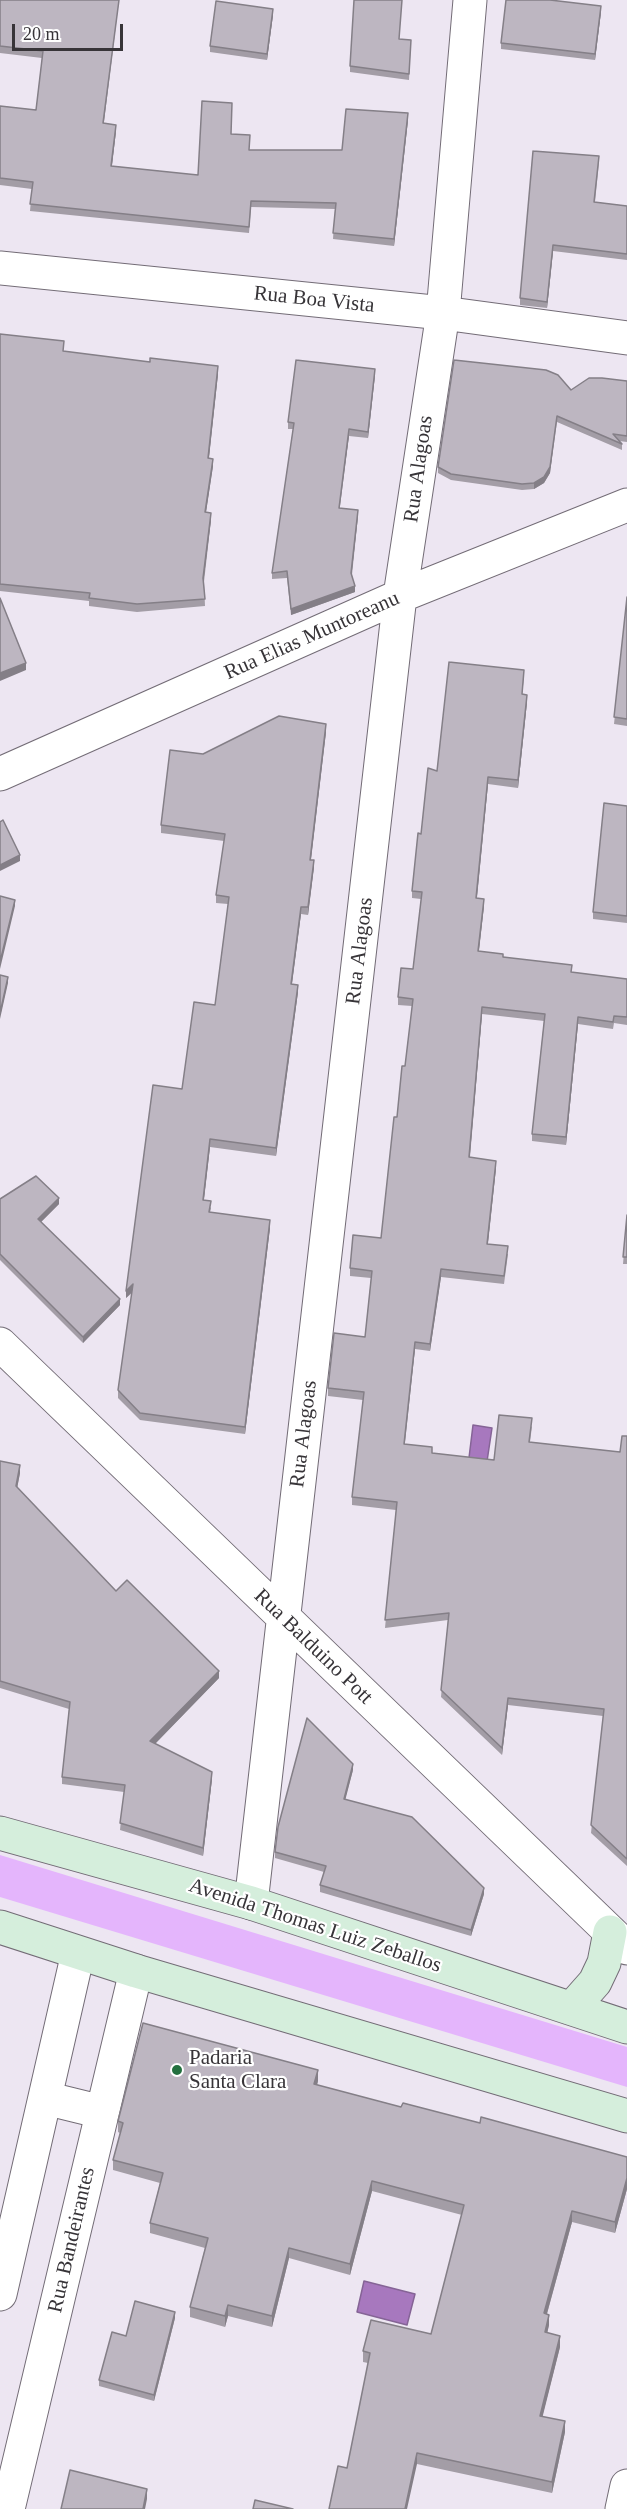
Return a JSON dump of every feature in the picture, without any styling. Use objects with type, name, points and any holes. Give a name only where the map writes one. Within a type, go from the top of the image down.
[{"type":"main road","name":"Avenida Thomas Luiz Zeballos","points":[[0,1833],[251,1903],[627,2027]]},
{"type":"main road","points":[[0,1927],[136,1971],[627,2116]]},
{"type":"main road","points":[[572,2008],[595,1982],[619,1940]]},
{"type":"street","name":"Rua Alagoas","points":[[251,1903],[400,596],[442,313],[470,0]]},
{"type":"street","name":"Rua Boa Vista","points":[[0,268],[442,313],[627,338]]},
{"type":"street","name":"Rua Elias Muntoreanu","points":[[0,774],[400,596],[627,505]]},
{"type":"street","name":"Rua Balduino Pott","points":[[0,1344],[619,1940]]},
{"type":"street","points":[[0,2294],[78,1953]]},
{"type":"street","name":"Rua Bandeirantes","points":[[7,2494],[136,1971]]},
{"type":"street","points":[[45,2098],[102,2112]]},
{"type":"shaded area","points":[[473,1425],[492,1428],[486,1468],[468,1466]]},
{"type":"shaded area","points":[[0,1855],[627,2047],[627,2087],[0,1897]]},
{"type":"shaded area","points":[[364,2281],[415,2294],[407,2325],[357,2312]]},
{"type":"building","points":[[0,0],[119,0],[103,123],[116,125],[111,166],[198,175],[202,101],[232,103],[231,134],[250,135],[249,150],[342,150],[346,109],[408,113],[394,239],[333,233],[336,203],[251,201],[249,227],[30,204],[33,182],[0,178],[0,106],[36,110],[43,51],[0,46]]},
{"type":"building","points":[[354,0],[402,0],[399,39],[411,40],[409,74],[350,66]]},
{"type":"building","points":[[506,0],[550,0],[601,6],[595,54],[501,43]]},
{"type":"building","points":[[216,1],[273,9],[267,54],[210,46]]},
{"type":"building","points":[[533,151],[599,156],[594,202],[627,206],[627,254],[553,245],[547,302],[520,298]]},
{"type":"building","points":[[0,334],[64,341],[63,351],[150,362],[150,358],[218,366],[208,458],[213,459],[205,512],[211,513],[203,578],[205,599],[137,604],[89,598],[90,593],[0,584]]},
{"type":"building","points":[[296,360],[375,369],[368,432],[349,429],[339,508],[358,510],[351,573],[355,586],[291,609],[287,571],[272,573],[294,423],[288,422]]},
{"type":"building","points":[[454,360],[546,370],[558,375],[571,390],[589,378],[627,381],[627,436],[613,434],[622,444],[557,416],[550,467],[544,477],[534,483],[522,484],[451,474],[438,467]]},
{"type":"building","points":[[627,597],[627,719],[614,717]]},
{"type":"building","points":[[0,598],[26,663],[0,673]]},
{"type":"building","points":[[449,662],[524,670],[522,694],[527,695],[518,780],[488,777],[476,898],[484,899],[478,951],[503,954],[503,957],[572,965],[571,972],[627,979],[627,1017],[614,1016],[613,1022],[578,1017],[566,1137],[532,1134],[545,1014],[482,1007],[469,1157],[496,1161],[487,1244],[508,1246],[504,1276],[441,1269],[430,1344],[415,1342],[404,1444],[432,1447],[432,1453],[494,1460],[499,1415],[532,1418],[529,1442],[620,1452],[622,1436],[627,1436],[627,1859],[591,1825],[604,1709],[508,1698],[502,1748],[441,1690],[449,1613],[385,1620],[397,1502],[352,1497],[364,1392],[328,1388],[334,1333],[365,1337],[372,1271],[350,1268],[353,1235],[381,1238],[394,1117],[397,1117],[402,1066],[405,1066],[413,999],[398,997],[401,968],[413,969],[422,892],[412,891],[418,833],[421,834],[428,768],[437,771]]},
{"type":"building","points":[[279,716],[326,724],[310,860],[314,860],[308,907],[301,907],[291,984],[298,985],[276,1148],[210,1139],[203,1200],[211,1201],[209,1212],[270,1220],[245,1427],[140,1413],[118,1390],[133,1284],[126,1291],[153,1085],[182,1089],[194,1002],[215,1005],[229,897],[216,895],[225,834],[161,825],[170,750],[203,754]]},
{"type":"building","points":[[604,803],[627,806],[627,916],[593,912]]},
{"type":"building","points":[[3,820],[20,855],[0,865],[0,822]]},
{"type":"building","points":[[0,896],[15,900],[0,962]]},
{"type":"building","points":[[0,975],[8,977],[0,1013]]},
{"type":"building","points":[[36,1176],[59,1198],[38,1219],[120,1299],[83,1337],[0,1254],[0,1199]]},
{"type":"building","points":[[627,1215],[627,1257],[623,1257]]},
{"type":"building","points":[[0,1461],[20,1465],[16,1486],[116,1591],[127,1580],[219,1671],[150,1741],[212,1772],[203,1848],[120,1823],[125,1785],[62,1777],[70,1702],[0,1681]]},
{"type":"building","points":[[307,1718],[353,1764],[344,1799],[412,1817],[484,1888],[471,1930],[320,1885],[326,1866],[275,1852],[278,1827]]},
{"type":"building","points":[[143,2023],[318,2070],[314,2084],[401,2107],[403,2103],[480,2123],[481,2117],[627,2157],[627,2178],[615,2222],[572,2211],[544,2313],[549,2315],[545,2332],[560,2336],[540,2416],[565,2421],[552,2482],[417,2453],[405,2509],[329,2509],[338,2466],[347,2468],[370,2353],[363,2351],[371,2320],[431,2334],[464,2205],[372,2181],[350,2264],[289,2248],[272,2316],[228,2305],[225,2316],[190,2307],[208,2238],[150,2223],[163,2173],[113,2160],[123,2123],[118,2121]]},
{"type":"building","points":[[135,2301],[175,2312],[154,2395],[99,2380],[112,2332],[126,2336]]},
{"type":"building","points":[[70,2470],[147,2489],[143,2509],[61,2509]]},
{"type":"building","points":[[255,2500],[293,2509],[253,2509]]},
{"type":"place","name":"Padaria Santa Clara","points":[[177,2070]]}]
